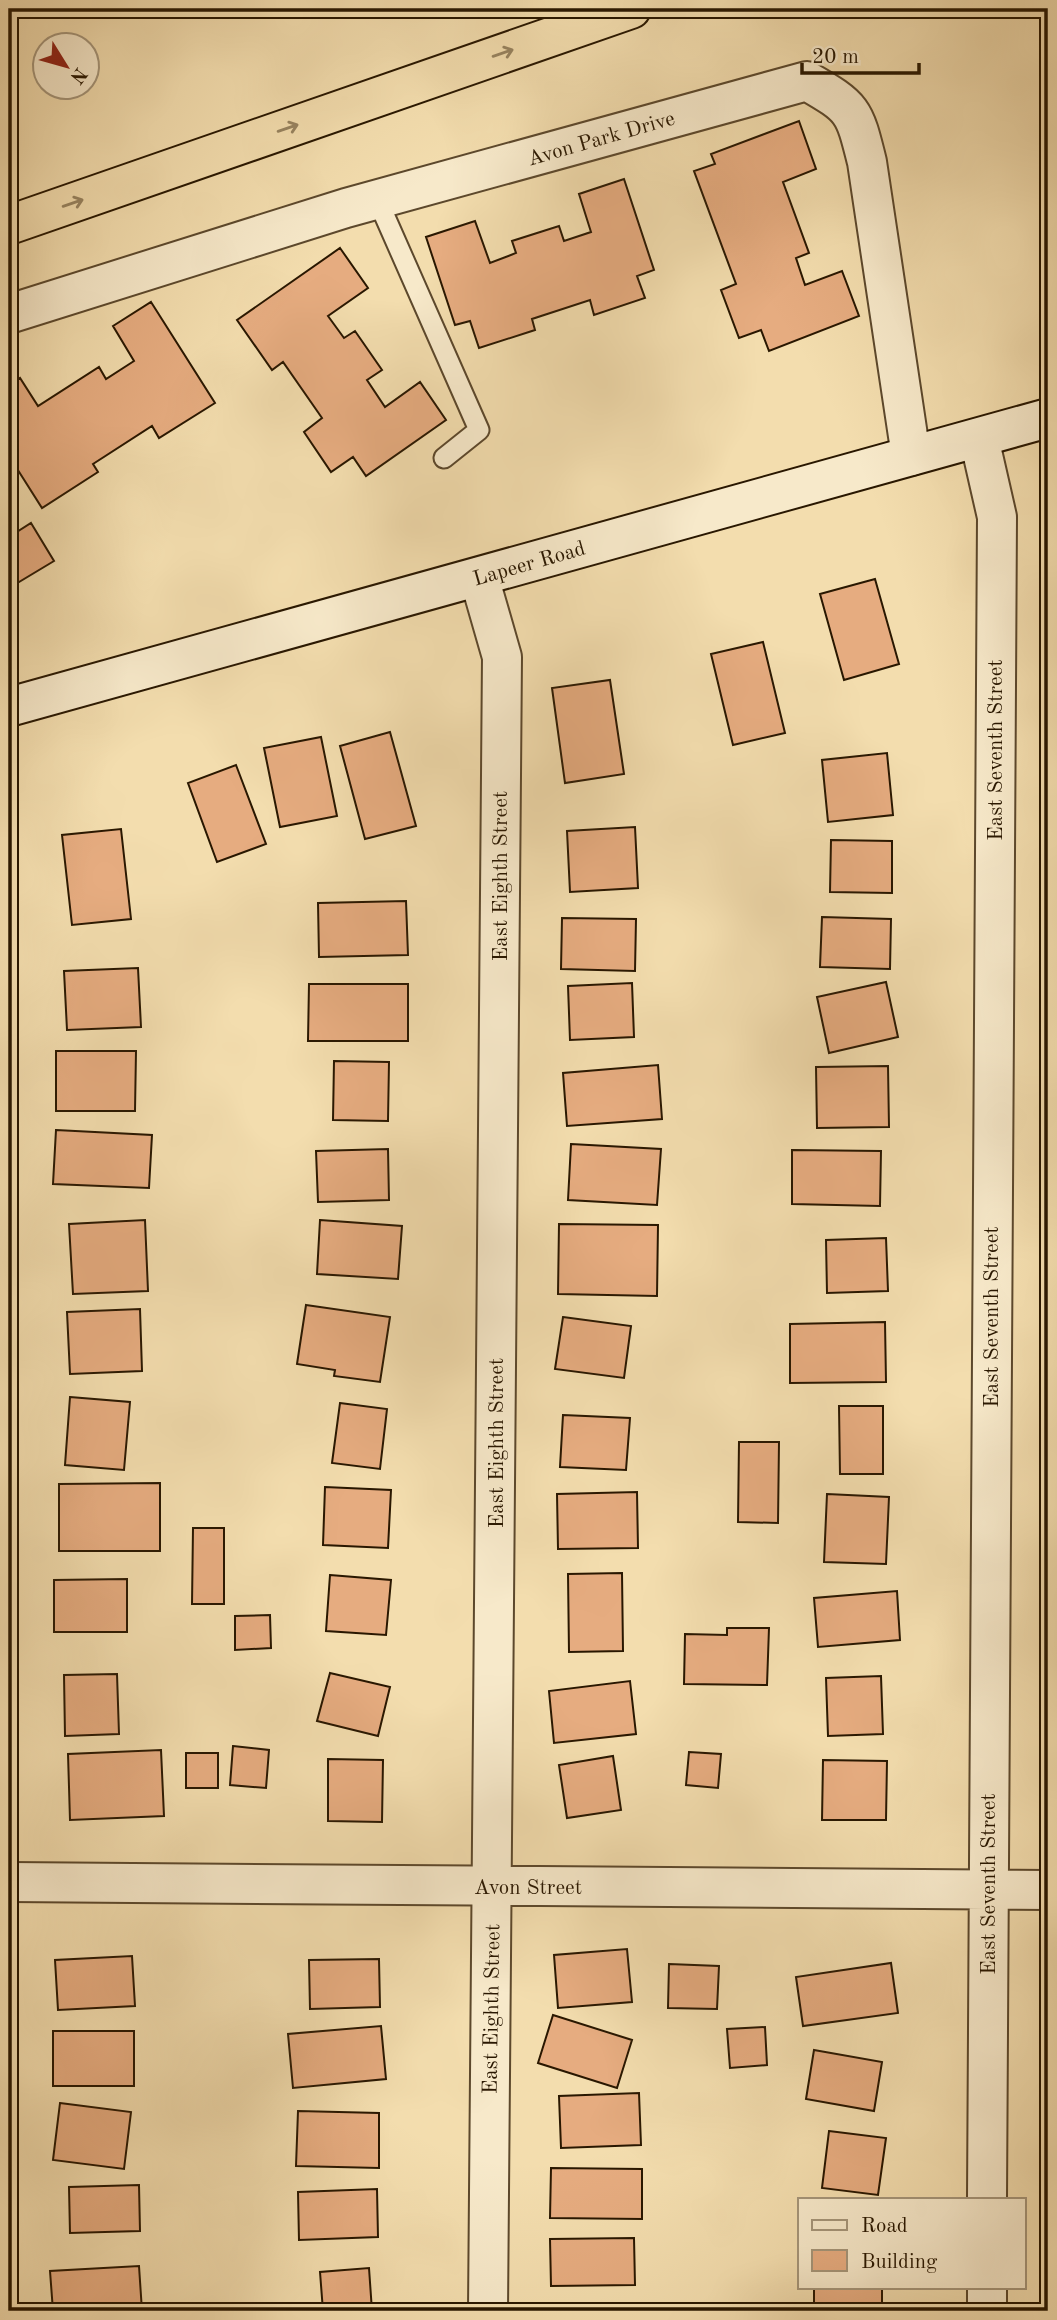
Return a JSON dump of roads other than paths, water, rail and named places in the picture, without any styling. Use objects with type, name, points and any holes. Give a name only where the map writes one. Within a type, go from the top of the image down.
[{"type":"highway","points":[[9,225],[631,9]]},
{"type":"street","name":"Avon Park Drive","points":[[9,314],[346,208],[807,81],[842,101],[857,121],[867,162],[911,456]]},
{"type":"street","name":"Lapeer Road","points":[[9,707],[1048,418]]},
{"type":"street","name":"East Seventh Street","points":[[979,438],[997,517],[987,2198]]},
{"type":"street","name":"East Eighth Street","points":[[479,577],[502,657],[488,2311]]},
{"type":"street","name":"Avon Street","points":[[9,1882],[1048,1890]]},
{"type":"street","points":[[987,2288],[987,2311]]},
{"type":"lane","points":[[378,201],[480,430],[444,458]]}]
